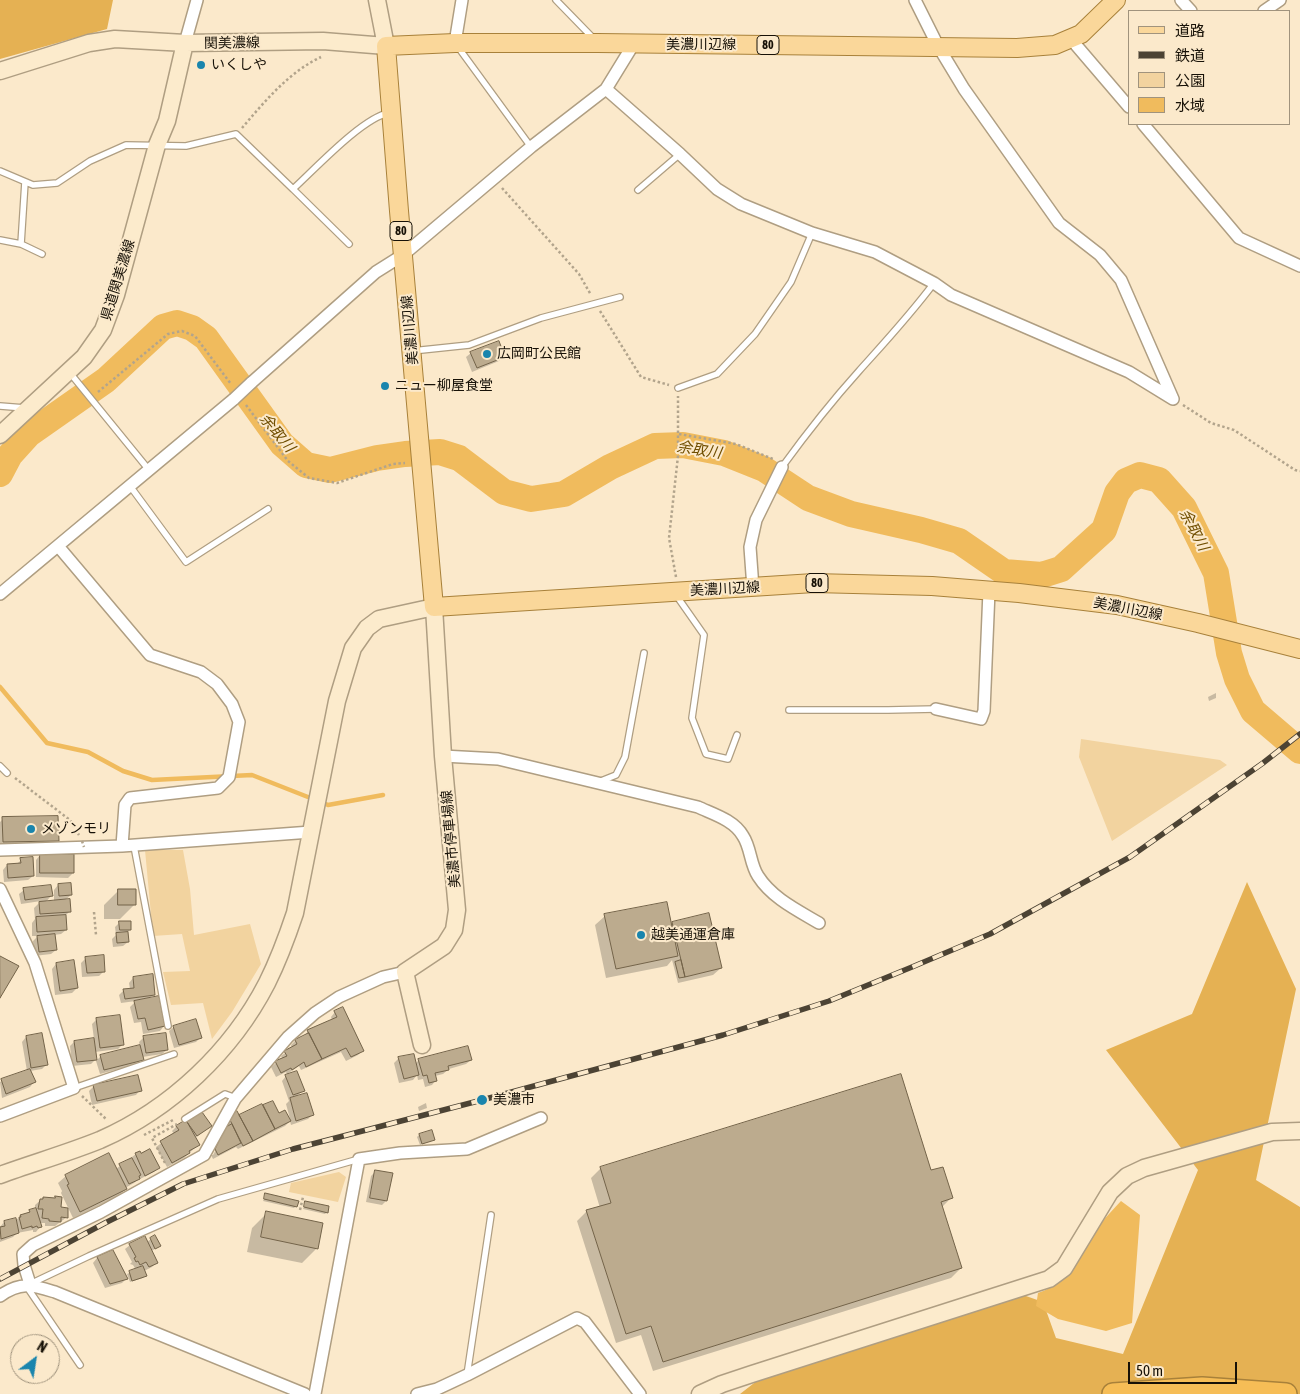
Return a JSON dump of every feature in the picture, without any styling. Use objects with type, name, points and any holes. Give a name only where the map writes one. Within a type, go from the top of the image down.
[{"type":"highway","points":[[1113,1394],[1202,1388],[1286,1394]]},
{"type":"main road","name":"美濃川辺線","points":[[1116,0],[1081,34],[1055,45],[1018,48],[455,43],[386,46],[434,607],[814,583],[932,586],[1100,602],[1198,623],[1300,649]]},
{"type":"street","points":[[0,71],[89,43],[116,39],[184,44],[197,0]]},
{"type":"street","points":[[377,0],[386,46]]},
{"type":"street","points":[[455,43],[462,0]]},
{"type":"street","points":[[915,0],[938,46],[964,89],[1059,223],[1100,256],[1121,280],[1173,399]]},
{"type":"street","points":[[1181,0],[1190,10]]},
{"type":"street","points":[[1265,10],[1280,0]]},
{"type":"street","points":[[1070,38],[1128,106]]},
{"type":"street","name":"関美濃線","points":[[158,145],[167,121],[184,44],[323,41],[386,46]]},
{"type":"street","points":[[0,594],[237,396],[376,272],[403,255],[531,147],[606,90],[633,45]]},
{"type":"street","points":[[606,90],[717,189],[741,204],[812,232],[875,252],[934,283],[951,295],[1129,372],[1173,399]]},
{"type":"street","points":[[1144,125],[1239,238],[1300,266]]},
{"type":"street","name":"県道関美濃線","points":[[0,435],[84,357],[102,330],[116,295],[158,145]]},
{"type":"street","points":[[753,588],[750,547],[756,520],[783,467]]},
{"type":"street","points":[[58,546],[150,655],[201,672],[217,684],[232,704],[238,722],[230,772],[218,788],[130,798],[125,805],[122,846]]},
{"type":"street","points":[[936,709],[981,719],[984,711],[989,591]]},
{"type":"street","points":[[0,1175],[100,1140],[130,1125],[183,1087],[218,1054],[234,1034],[256,1003],[276,965],[295,912],[337,701],[349,656],[366,628],[379,619],[434,607]]},
{"type":"street","name":"美濃市停車場線","points":[[405,972],[444,946],[454,930],[458,910],[444,756],[434,607]]},
{"type":"street","points":[[444,756],[498,759],[698,807],[727,820],[743,836],[757,875],[771,891],[792,907],[819,923]]},
{"type":"street","points":[[0,850],[134,846],[311,832]]},
{"type":"street","points":[[0,889],[35,963],[74,1088],[0,1116]]},
{"type":"street","points":[[28,1285],[23,1254],[33,1245],[101,1212],[204,1155],[236,1098],[288,1036],[315,1013],[340,996],[383,977],[405,972],[422,1045]]},
{"type":"street","points":[[315,1394],[359,1159],[400,1153],[467,1149],[541,1118]]},
{"type":"street","points":[[700,1394],[752,1374],[1049,1280],[1064,1268],[1110,1192],[1127,1176],[1144,1168],[1272,1132],[1300,1131]]},
{"type":"street","points":[[0,1296],[8,1291],[28,1285],[55,1292],[305,1394]]},
{"type":"street","points":[[417,1394],[467,1375],[577,1318],[585,1322],[640,1394]]},
{"type":"lane","points":[[556,0],[598,44]]},
{"type":"lane","points":[[455,43],[531,147]]},
{"type":"lane","points":[[292,189],[362,127],[380,114],[391,113]]},
{"type":"lane","points":[[0,171],[32,185],[58,183],[90,162],[126,146],[186,146],[236,134],[349,244]]},
{"type":"lane","points":[[638,190],[680,154]]},
{"type":"lane","points":[[21,244],[25,182]]},
{"type":"lane","points":[[678,388],[717,374],[755,334],[791,282],[812,232]]},
{"type":"lane","points":[[0,240],[21,244],[42,254]]},
{"type":"lane","points":[[783,467],[840,394],[911,314],[934,283]]},
{"type":"lane","points":[[411,351],[469,346],[542,318],[620,297]]},
{"type":"lane","points":[[69,372],[149,470]]},
{"type":"lane","points":[[0,406],[30,408]]},
{"type":"lane","points":[[130,486],[186,562],[268,509]]},
{"type":"lane","points":[[676,591],[704,635],[692,718],[706,754],[728,759],[737,735]]},
{"type":"lane","points":[[596,783],[616,775],[625,757],[644,652]]},
{"type":"lane","points":[[789,710],[936,709]]},
{"type":"lane","points":[[0,766],[7,773]]},
{"type":"lane","points":[[134,846],[168,1026]]},
{"type":"lane","points":[[74,1088],[174,1054]]},
{"type":"lane","points":[[185,1119],[225,1094],[236,1098]]},
{"type":"lane","points":[[80,1365],[28,1285],[218,1199],[359,1159]]},
{"type":"lane","points":[[467,1375],[491,1215]]},
{"type":"path","points":[[236,134],[274,91],[313,60],[350,43]]},
{"type":"path","points":[[494,179],[579,274],[640,377],[678,388],[678,456],[669,538],[676,591]]},
{"type":"path","points":[[90,398],[168,334],[182,331],[195,336],[237,396],[288,461],[309,478],[337,483],[393,464],[422,463]]},
{"type":"path","points":[[1173,399],[1211,422],[1234,430],[1295,470],[1300,471]]},
{"type":"path","points":[[679,434],[736,444],[768,456],[783,467]]},
{"type":"path","points":[[7,773],[70,820],[84,847]]},
{"type":"path","points":[[94,912],[96,935]]},
{"type":"path","points":[[74,1088],[111,1124],[115,1132]]},
{"type":"path","points":[[171,1173],[152,1138],[185,1119]]},
{"type":"path","points":[[300,1210],[303,1197]]},
{"type":"green space","points":[[1081,739],[1220,760],[1227,765],[1112,841],[1079,757]]},
{"type":"green space","points":[[145,850],[183,850],[190,889],[194,935],[250,924],[261,964],[232,1012],[212,1039],[203,1003],[171,1005],[163,972],[190,971],[182,934],[153,936]]},
{"type":"green space","points":[[339,1172],[346,1177],[338,1202],[289,1192],[291,1183]]},
{"type":"shaded area","points":[[0,0],[113,0],[107,29],[0,59]]},
{"type":"shaded area","points":[[1247,882],[1296,989],[1256,1180],[1300,1207],[1300,1394],[740,1394],[758,1380],[1009,1290],[1043,1302],[1056,1338],[1123,1354],[1198,1170],[1106,1050],[1192,1014]]},
{"type":"water","points":[[1121,1201],[1140,1215],[1132,1323],[1106,1331],[1058,1319],[1036,1306],[1038,1293],[1050,1288],[1069,1274],[1102,1222]]},
{"type":"building","name":"広岡町公民館","points":[[499,341],[505,357],[477,368],[470,352]]},
{"type":"building","name":"メゾンモリ","points":[[58,816],[59,841],[3,842],[2,817]]},
{"type":"building","points":[[40,854],[74,854],[74,873],[40,873]]},
{"type":"building","points":[[33,857],[34,876],[8,878],[7,864],[21,863],[20,858]]},
{"type":"building","points":[[71,883],[72,895],[59,896],[58,884]]},
{"type":"building","points":[[51,885],[53,896],[25,900],[23,888]]},
{"type":"building","points":[[118,889],[136,889],[136,905],[118,905]]},
{"type":"building","points":[[70,899],[71,912],[40,914],[39,902]]},
{"type":"building","name":"越美通運倉庫","points":[[667,902],[678,956],[616,969],[604,914]]},
{"type":"building","points":[[709,913],[722,968],[685,977],[672,922]]},
{"type":"building","points":[[66,915],[67,930],[37,932],[36,917]]},
{"type":"building","points":[[119,921],[131,921],[131,930],[120,930]]},
{"type":"building","points":[[128,932],[129,942],[117,943],[116,933]]},
{"type":"building","points":[[55,934],[57,950],[39,952],[37,936]]},
{"type":"building","points":[[104,955],[105,972],[87,973],[85,957]]},
{"type":"building","points":[[0,956],[19,966],[0,998]]},
{"type":"building","points":[[74,960],[78,988],[60,991],[56,963]]},
{"type":"building","points":[[681,960],[685,977],[679,978],[675,962]]},
{"type":"building","points":[[153,974],[155,995],[125,999],[123,989],[134,988],[133,977]]},
{"type":"building","points":[[159,996],[165,1026],[148,1030],[145,1018],[138,1019],[134,1001]]},
{"type":"building","points":[[343,1007],[364,1051],[351,1057],[346,1048],[322,1059],[307,1030],[337,1017],[334,1011]]},
{"type":"building","points":[[120,1015],[124,1045],[100,1048],[96,1018]]},
{"type":"building","points":[[196,1019],[202,1038],[179,1045],[173,1026]]},
{"type":"building","points":[[42,1033],[48,1065],[31,1068],[26,1036]]},
{"type":"building","points":[[166,1033],[168,1050],[146,1053],[143,1036]]},
{"type":"building","points":[[309,1033],[322,1059],[306,1067],[304,1062],[292,1070],[291,1068],[281,1073],[275,1061],[287,1056],[284,1051],[297,1044],[295,1040]]},
{"type":"building","points":[[94,1038],[97,1060],[77,1062],[74,1041]]},
{"type":"building","points":[[140,1045],[144,1060],[104,1070],[100,1055]]},
{"type":"building","points":[[468,1046],[472,1060],[448,1066],[449,1070],[435,1073],[437,1081],[429,1083],[427,1075],[423,1076],[418,1059]]},
{"type":"building","points":[[414,1054],[419,1075],[404,1079],[398,1057]]},
{"type":"building","points":[[30,1069],[36,1082],[6,1094],[1,1079]]},
{"type":"building","points":[[297,1071],[305,1091],[293,1095],[285,1075]]},
{"type":"building","points":[[901,1074],[931,1170],[943,1167],[953,1198],[941,1202],[962,1268],[663,1362],[651,1326],[626,1334],[586,1210],[611,1203],[600,1167]]},
{"type":"building","points":[[138,1075],[142,1091],[97,1101],[93,1085]]},
{"type":"building","points":[[307,1093],[314,1115],[296,1121],[290,1098]]},
{"type":"building","points":[[273,1101],[279,1113],[285,1110],[291,1121],[275,1129],[263,1105]]},
{"type":"building","points":[[262,1104],[275,1129],[253,1141],[239,1115]]},
{"type":"building","points":[[237,1111],[253,1141],[243,1146],[229,1118]]},
{"type":"building","points":[[202,1112],[212,1126],[197,1136],[187,1122]]},
{"type":"building","points":[[186,1120],[200,1145],[172,1163],[160,1141],[179,1130],[176,1126]]},
{"type":"building","points":[[232,1124],[241,1143],[218,1155],[215,1149],[225,1128]]},
{"type":"building","points":[[432,1130],[435,1140],[422,1144],[419,1134]]},
{"type":"building","points":[[150,1149],[160,1168],[145,1176],[135,1153],[140,1151],[141,1153]]},
{"type":"building","points":[[109,1153],[127,1189],[80,1212],[67,1185],[69,1184],[65,1175]]},
{"type":"building","points":[[132,1158],[141,1175],[139,1176],[140,1179],[129,1184],[119,1164]]},
{"type":"building","points":[[375,1170],[393,1173],[387,1201],[370,1198]]},
{"type":"building","points":[[265,1193],[299,1201],[297,1207],[264,1199]]},
{"type":"building","points":[[55,1196],[62,1197],[61,1207],[68,1208],[68,1218],[61,1217],[61,1222],[42,1218],[43,1209],[38,1209],[40,1199],[43,1199],[43,1197],[55,1198]]},
{"type":"building","points":[[305,1201],[329,1206],[328,1213],[304,1207]]},
{"type":"building","points":[[36,1208],[42,1227],[32,1228],[32,1226],[22,1229],[20,1215]]},
{"type":"building","points":[[266,1211],[323,1223],[318,1249],[261,1237]]},
{"type":"building","points":[[16,1218],[19,1233],[1,1239],[0,1227],[5,1226],[4,1221]]},
{"type":"building","points":[[155,1235],[161,1246],[155,1249],[150,1238]]},
{"type":"building","points":[[145,1236],[158,1263],[149,1267],[146,1262],[140,1265],[138,1261],[136,1262],[134,1258],[136,1257],[129,1244]]},
{"type":"building","points":[[113,1250],[128,1279],[110,1284],[97,1257]]},
{"type":"building","points":[[143,1266],[147,1276],[132,1281],[129,1271]]},
{"type":"waterway","name":"余取川","points":[[0,474],[10,455],[29,434],[106,380],[163,327],[177,323],[192,328],[206,338],[282,444],[306,465],[330,470],[377,458],[440,452],[459,458],[504,492],[531,499],[564,494],[610,467],[655,446],[683,445],[724,453],[764,469],[808,498],[851,514],[959,541],[1004,572],[1042,575],[1061,569],[1104,530],[1117,493],[1126,481],[1140,475],[1159,480],[1184,508],[1216,573],[1229,653],[1237,679],[1253,711],[1300,751]]},
{"type":"waterway","points":[[0,687],[47,743],[88,752],[123,771],[152,780],[252,775],[313,799]]},
{"type":"waterway","points":[[321,802],[328,805],[383,795]]},
{"type":"railway","points":[[0,1279],[183,1184],[293,1149],[723,1035],[829,1001],[912,967],[990,934],[1130,857],[1263,763],[1300,734]]},
{"type":"place","name":"いくしや","points":[[201,65]]},
{"type":"place","name":"広岡町公民館","points":[[487,354]]},
{"type":"place","name":"ニュー柳屋食堂","points":[[385,386]]},
{"type":"place","name":"メゾンモリ","points":[[31,829]]},
{"type":"place","name":"越美通運倉庫","points":[[641,935]]},
{"type":"place","name":"美濃市","points":[[482,1100]]}]
